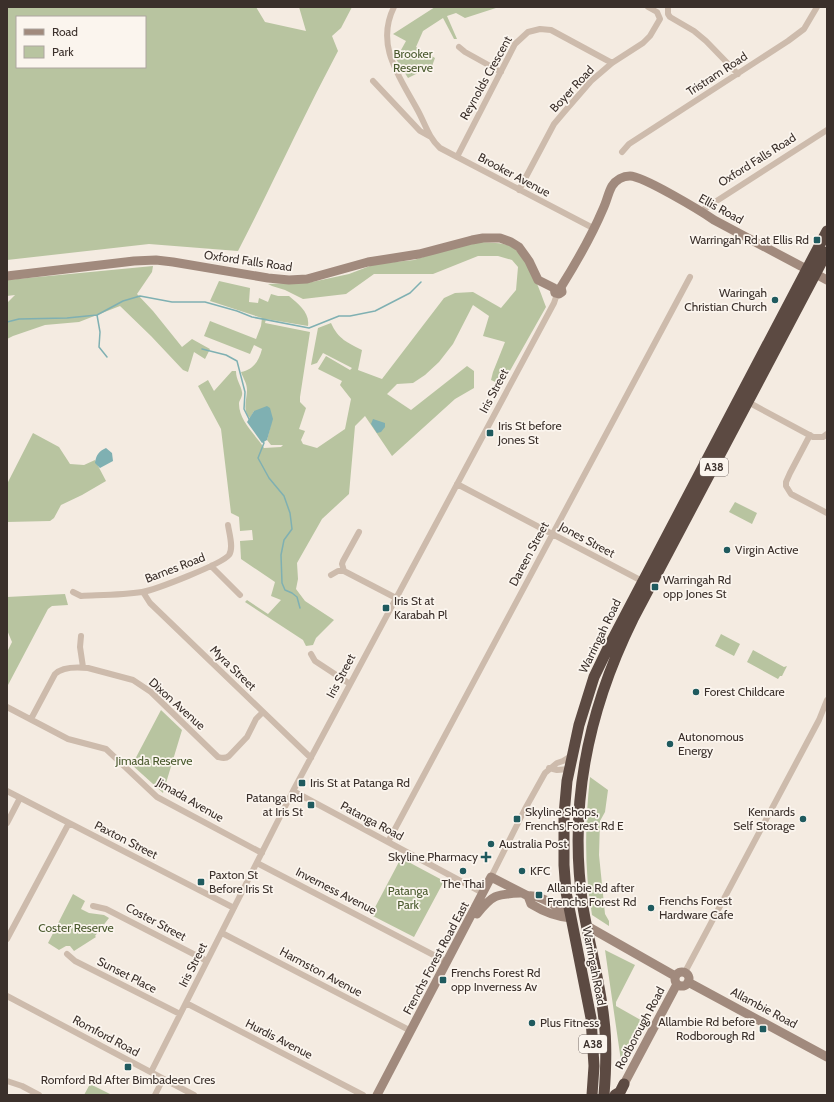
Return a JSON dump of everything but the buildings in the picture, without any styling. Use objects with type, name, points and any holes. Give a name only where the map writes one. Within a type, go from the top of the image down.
[{"type":"highway","name":"Warringah Road","points":[[604,1095],[607,1063],[604,1018],[587,926],[578,859],[579,809],[586,756],[601,697],[623,641],[748,402],[811,272],[827,231]]},
{"type":"highway","name":"Warringah Road","points":[[592,1095],[594,1066],[591,1018],[566,892],[563,841],[569,769],[579,725],[594,677],[611,640],[811,272],[827,252]]},
{"type":"highway","points":[[572,918],[587,926]]},
{"type":"highway","points":[[615,1095],[620,1092],[624,1084]]},
{"type":"street","name":"Brooker Avenue","points":[[394,7],[388,20],[387,31],[390,57],[418,110],[429,136]]},
{"type":"street","name":"Boyer Road","points":[[519,190],[554,124],[591,81],[612,63],[643,43],[650,36],[660,20],[657,12],[648,7]]},
{"type":"street","name":"Tristram Road","points":[[622,152],[629,144],[738,74],[804,29],[817,7]]},
{"type":"street","points":[[668,10],[670,17],[694,31],[706,41],[738,74]]},
{"type":"street","name":"Reynolds Crescent","points":[[457,157],[515,44],[528,32],[540,29],[558,32],[612,63]]},
{"type":"street","points":[[459,47],[465,52],[501,72]]},
{"type":"street","name":"Brooker Avenue","points":[[373,81],[420,130],[429,136],[440,148],[593,228]]},
{"type":"street","name":"Oxford Falls Road","points":[[701,211],[827,130]]},
{"type":"street","name":"Ellis Road","points":[[593,228],[604,208],[612,186],[622,178],[631,176],[701,211],[714,220],[827,280]]},
{"type":"street","points":[[557,290],[568,276],[593,228]]},
{"type":"street","name":"Oxford Falls Road","points":[[7,276],[134,261],[156,260],[268,278],[289,280],[307,279],[362,263],[419,254],[463,242],[491,238],[508,241],[519,247],[529,261],[538,280],[557,290]]},
{"type":"street","name":"Dareen Street","points":[[388,842],[690,277]]},
{"type":"street","name":"Iris Street","points":[[151,1072],[293,791],[554,303],[557,290]]},
{"type":"street","points":[[748,402],[810,435],[818,438],[827,434]]},
{"type":"street","points":[[810,435],[790,473],[786,486],[791,494],[827,513]]},
{"type":"street","name":"Jones Street","points":[[458,484],[642,581]]},
{"type":"street","name":"Barnes Road","points":[[73,592],[81,596],[143,592],[211,566],[229,555],[231,549],[228,525]]},
{"type":"street","points":[[344,570],[342,564],[343,561],[359,532]]},
{"type":"street","points":[[211,566],[240,595]]},
{"type":"street","points":[[331,575],[338,571],[344,570],[396,598]]},
{"type":"street","name":"Myra Street","points":[[143,592],[150,603],[262,713],[311,758]]},
{"type":"street","points":[[81,636],[80,647],[82,667]]},
{"type":"street","points":[[310,654],[315,661],[350,684]]},
{"type":"street","name":"Dixon Avenue","points":[[31,719],[55,674],[61,670],[82,667],[133,680],[151,692],[218,757],[227,758],[229,756],[247,737],[256,719],[262,713]]},
{"type":"street","points":[[676,980],[681,972],[685,972],[825,710],[827,700]]},
{"type":"street","name":"Jimada Avenue","points":[[7,707],[68,739],[106,749],[157,797],[262,853]]},
{"type":"street","name":"Frenchs Forest Road East","points":[[377,1095],[483,893],[539,781],[544,773],[550,768],[571,756]]},
{"type":"street","points":[[550,768],[557,770],[569,769]]},
{"type":"street","name":"Paxton Street","points":[[7,791],[234,908]]},
{"type":"street","name":"Patanga Road","points":[[293,791],[483,893]]},
{"type":"street","points":[[7,823],[20,798]]},
{"type":"street","points":[[7,939],[69,823]]},
{"type":"street","name":"Inverness Avenue","points":[[257,862],[447,962]]},
{"type":"street","points":[[491,877],[525,895]]},
{"type":"street","points":[[463,931],[492,897],[501,894],[534,896],[561,909],[572,918]]},
{"type":"street","name":"Coster Street","points":[[93,906],[106,909],[207,961]]},
{"type":"street","points":[[587,926],[615,941],[683,986],[688,982],[689,978],[685,972]]},
{"type":"street","name":"Harmston Avenue","points":[[222,933],[411,1031]]},
{"type":"street","name":"Sunset Place","points":[[67,954],[75,961],[180,1014]]},
{"type":"street","name":"Rodborough Road","points":[[624,1084],[676,980]]},
{"type":"street","name":"Allambie Road","points":[[688,982],[827,1056]]},
{"type":"street","name":"Romford Road","points":[[7,996],[194,1095]]},
{"type":"street","name":"Hurdis Avenue","points":[[186,1003],[363,1095]]},
{"type":"street","points":[[154,1095],[163,1079]]},
{"type":"street","points":[[7,1081],[22,1086],[39,1095]]},
{"type":"green space","points":[[7,7],[256,7],[265,22],[306,31],[299,7],[352,7],[341,28],[332,36],[338,51],[238,251],[149,244],[7,260]]},
{"type":"green space","name":"Brooker Reserve","points":[[435,7],[499,7],[465,18],[456,13],[447,16],[457,39],[454,39],[443,18],[423,31],[416,47],[435,58],[432,66],[408,78],[396,59],[406,41],[393,34]]},
{"type":"green space","points":[[481,242],[505,244],[512,247],[524,258],[533,274],[546,307],[502,385],[491,380],[505,342],[483,336],[489,316],[473,305],[453,344],[439,362],[425,375],[413,383],[397,384],[387,394],[411,410],[467,366],[474,371],[474,388],[455,399],[392,456],[365,416],[355,426],[349,494],[322,519],[297,563],[298,579],[296,589],[305,601],[334,620],[316,638],[313,645],[306,646],[303,640],[245,602],[247,600],[268,614],[281,600],[271,596],[275,582],[241,559],[240,541],[253,540],[252,530],[240,531],[239,517],[231,513],[221,429],[198,386],[208,380],[214,391],[232,371],[236,371],[242,392],[239,403],[240,410],[248,428],[264,448],[281,447],[283,445],[271,445],[267,440],[271,424],[254,411],[250,418],[246,412],[247,387],[241,372],[249,369],[255,364],[262,349],[254,345],[250,354],[204,336],[210,321],[256,339],[261,326],[262,318],[210,301],[219,281],[250,288],[249,302],[258,303],[259,298],[268,302],[271,294],[278,296],[289,296],[303,309],[307,317],[308,326],[266,319],[265,323],[310,332],[300,397],[300,402],[306,408],[299,429],[305,431],[301,440],[303,444],[317,448],[345,429],[351,399],[340,385],[342,381],[318,369],[326,356],[350,370],[352,368],[323,353],[317,363],[311,365],[318,328],[331,323],[340,337],[362,350],[358,370],[382,379],[444,298],[455,293],[473,292],[501,308],[516,290],[518,267],[512,260],[498,256],[478,256],[433,274],[374,274],[346,294],[303,299],[268,284],[312,282],[349,274],[375,264],[414,260],[445,250]]},
{"type":"green space","points":[[153,266],[152,272],[137,294],[182,347],[192,339],[210,349],[205,359],[194,352],[188,372],[183,370],[120,306],[79,322],[45,325],[7,339],[7,303],[15,295],[7,296],[7,280]]},
{"type":"green space","points":[[33,433],[59,447],[70,464],[84,465],[95,460],[106,481],[61,505],[54,518],[50,521],[7,522],[7,484]]},
{"type":"green space","points":[[735,502],[757,513],[752,524],[729,512]]},
{"type":"green space","points":[[65,594],[68,605],[52,606],[48,609],[8,685],[7,652],[12,642],[7,630],[7,597]]},
{"type":"green space","points":[[721,634],[740,644],[734,656],[715,646]]},
{"type":"green space","points":[[753,650],[784,667],[787,666],[782,676],[778,679],[747,662]]},
{"type":"green space","name":"Jimada Reserve","points":[[161,710],[182,730],[163,793],[132,765]]},
{"type":"green space","points":[[590,777],[608,790],[605,812],[600,821],[599,855],[605,914],[609,921],[609,926],[592,915],[589,898],[586,846]]},
{"type":"green space","name":"Patanga Park","points":[[401,858],[444,881],[414,937],[371,915]]},
{"type":"green space","name":"Coster Reserve","points":[[73,894],[85,901],[81,909],[89,913],[104,915],[109,918],[95,936],[96,937],[74,951],[70,946],[66,946],[59,950],[48,943]]},
{"type":"green space","points":[[605,950],[635,965],[616,1002],[616,1006],[646,1023],[625,1062],[621,1061]]},
{"type":"green space","points":[[90,1084],[112,1095],[84,1095]]},
{"type":"water","points":[[267,406],[270,408],[273,419],[267,440],[262,443],[247,422],[254,411]]},
{"type":"water","points":[[373,419],[385,423],[385,427],[381,432],[377,433],[371,424]]},
{"type":"water","points":[[106,448],[112,453],[113,461],[100,468],[95,463],[96,458],[101,450]]},
{"type":"waterway","points":[[7,322],[19,319],[67,318],[97,315],[123,301],[140,296],[172,302],[205,302],[252,317],[309,328],[339,316],[350,316],[375,311],[410,293],[421,282]]},
{"type":"waterway","points":[[97,315],[100,332],[99,347],[107,357]]},
{"type":"waterway","points":[[202,349],[226,355],[237,361],[245,392],[244,409],[250,421]]},
{"type":"waterway","points":[[263,441],[264,443],[258,458],[269,478],[284,496],[290,513],[292,529],[284,540],[281,555],[282,583],[285,590],[297,597],[300,608]]},
{"type":"place","name":"Warringah Rd at Ellis Rd","points":[[817,240]]},
{"type":"place","name":"Waringah Christian Church","points":[[775,300]]},
{"type":"place","name":"Iris St before Jones St","points":[[490,433]]},
{"type":"place","name":"Virgin Active","points":[[727,550]]},
{"type":"place","name":"Warringah Rd opp Jones St","points":[[655,587]]},
{"type":"place","name":"Iris St at Karabah Pl","points":[[386,608]]},
{"type":"place","name":"Forest Childcare","points":[[696,692]]},
{"type":"place","name":"Autonomous Energy","points":[[670,744]]},
{"type":"place","name":"Iris St at Patanga Rd","points":[[302,783]]},
{"type":"place","name":"Patanga Rd at Iris St","points":[[311,805]]},
{"type":"place","name":"Skyline Shops, Frenchs Forest Rd E","points":[[517,819]]},
{"type":"place","name":"Kennards Self Storage","points":[[803,819]]},
{"type":"place","name":"Australia Post","points":[[491,844]]},
{"type":"place","name":"Skyline Pharmacy","points":[[486,857]]},
{"type":"place","name":"The Thai","points":[[463,871]]},
{"type":"place","name":"KFC","points":[[522,871]]},
{"type":"place","name":"Paxton St Before Iris St","points":[[201,882]]},
{"type":"place","name":"Allambie Rd after Frenchs Forest Rd","points":[[539,895]]},
{"type":"place","name":"Frenchs Forest Hardware Cafe","points":[[651,908]]},
{"type":"place","name":"Frenchs Forest Rd opp Inverness Av","points":[[443,980]]},
{"type":"place","name":"Plus Fitness","points":[[532,1023]]},
{"type":"place","name":"Allambie Rd before Rodborough Rd","points":[[763,1029]]},
{"type":"place","name":"Romford Rd After Bimbadeen Cres","points":[[128,1067]]}]
